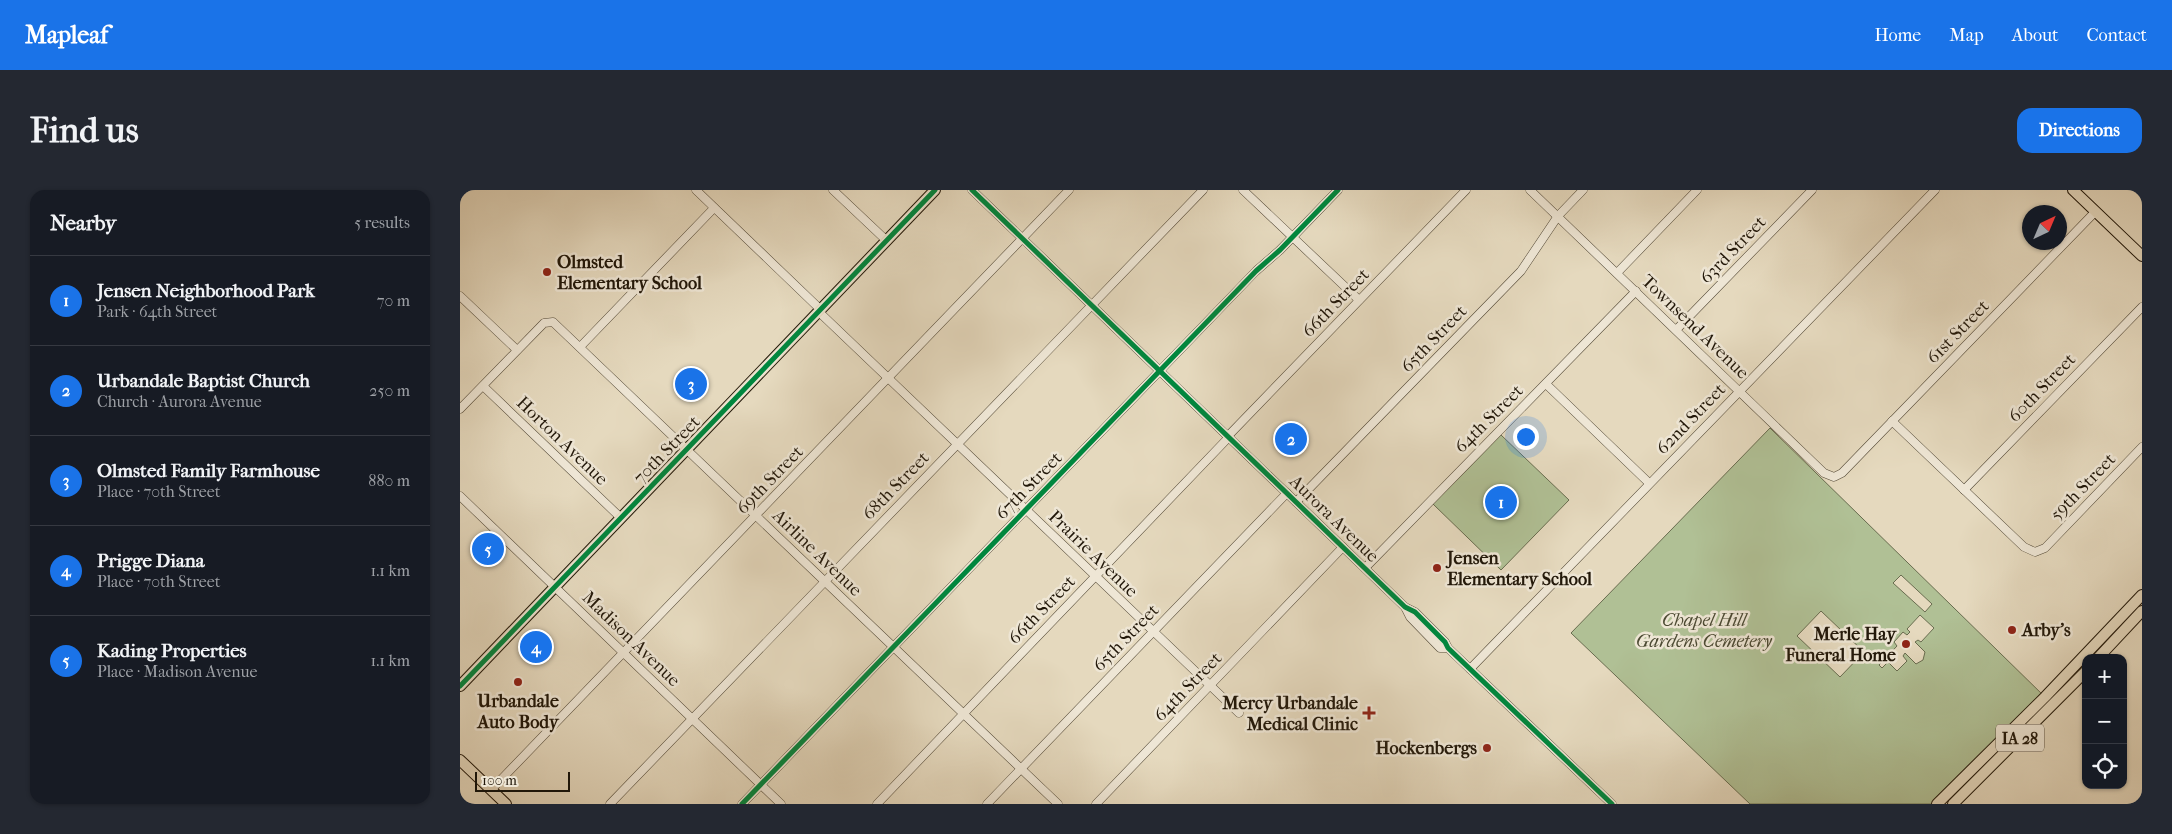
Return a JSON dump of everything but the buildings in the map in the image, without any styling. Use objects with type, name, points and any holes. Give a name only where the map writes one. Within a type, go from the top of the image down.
[{"type":"main road","name":"70th Street","points":[[460,686],[935,190]]},
{"type":"main road","points":[[2073,190],[2142,256]]},
{"type":"main road","name":"IA 28","points":[[1937,804],[2045,697],[2142,595]]},
{"type":"main road","points":[[2102,654],[2142,611]]},
{"type":"main road","name":"IA 28","points":[[1953,804],[2082,675]]},
{"type":"main road","points":[[460,760],[506,804]]},
{"type":"street","name":"Prairie Avenue","points":[[696,190],[889,378],[1239,713]]},
{"type":"street","points":[[833,190],[887,241]]},
{"type":"street","name":"Aurora Avenue","points":[[972,190],[1366,568],[1405,607],[1410,617],[1440,648],[1448,648],[1612,804]]},
{"type":"street","name":"69th Street","points":[[491,790],[1069,190]]},
{"type":"street","name":"68th Street","points":[[610,804],[1203,190]]},
{"type":"street","points":[[1244,190],[1359,300]]},
{"type":"street","name":"67th Street","points":[[742,804],[1256,271],[1293,237],[1338,190]]},
{"type":"street","name":"66th Street","points":[[877,804],[1466,190]]},
{"type":"street","name":"Townsend Avenue","points":[[1530,190],[1824,473],[1834,477],[1842,473]]},
{"type":"street","name":"65th Street","points":[[1296,502],[1521,271],[1558,216],[1583,190]]},
{"type":"street","points":[[1617,273],[1697,190]]},
{"type":"street","name":"63rd Street","points":[[1676,330],[1812,190]]},
{"type":"street","name":"62nd Street","points":[[1470,668],[1935,190]]},
{"type":"street","points":[[580,347],[714,208]]},
{"type":"street","name":"61st Street","points":[[1842,473],[2096,212]]},
{"type":"street","name":"64th Street","points":[[1366,568],[1636,291]]},
{"type":"street","points":[[460,296],[517,350],[460,409]]},
{"type":"street","name":"60th Street","points":[[1964,490],[2142,307]]},
{"type":"street","name":"Airline Avenue","points":[[517,350],[544,323],[548,321],[556,324],[1058,804]]},
{"type":"street","points":[[1546,384],[1649,483]]},
{"type":"street","name":"Horton Avenue","points":[[483,386],[621,518]]},
{"type":"street","points":[[1892,421],[1964,490]]},
{"type":"street","name":"59th Street","points":[[1964,490],[2024,547],[2034,552],[2045,548],[2142,448]]},
{"type":"street","name":"65th Street","points":[[987,804],[1286,493]]},
{"type":"street","name":"Madison Avenue","points":[[460,496],[781,804]]},
{"type":"street","name":"64th Street","points":[[1096,804],[1343,547]]},
{"type":"green space","name":"Chapel Hill Gardens Cemetery","points":[[1770,428],[2045,697],[1937,804],[1750,804],[1571,633]],"holes":[[[1901,575],[1932,604],[1925,612],[1893,583]],[[1821,611],[1864,652],[1840,677],[1797,636]],[[1920,615],[1934,628],[1921,642],[1918,640],[1915,642],[1925,652],[1923,660],[1916,664],[1905,653],[1903,656],[1907,661],[1897,671],[1888,662],[1882,668],[1879,665],[1897,646],[1894,642],[1903,632],[1907,635],[1910,632],[1907,629]]]},
{"type":"green space","points":[[1501,435],[1569,500],[1501,570],[1433,504]]},
{"type":"cycle path","points":[[460,686],[935,190]]},
{"type":"cycle path","points":[[972,190],[1405,607],[1415,612],[1445,642],[1448,648],[1612,804]]},
{"type":"cycle path","points":[[742,804],[1256,271],[1280,250],[1338,190]]},
{"type":"place","name":"Olmsted Elementary School","points":[[547,272]]},
{"type":"place","name":"Olmsted Family Farmhouse","points":[[691,384]]},
{"type":"place","name":"Urbandale Baptist Church","points":[[1291,439]]},
{"type":"place","name":"Jensen Neighborhood Park","points":[[1501,502]]},
{"type":"place","name":"Kading Properties","points":[[488,549]]},
{"type":"place","name":"Jensen Elementary School","points":[[1437,568]]},
{"type":"place","name":"Arby's","points":[[2012,630]]},
{"type":"place","name":"Merle Hay Funeral Home","points":[[1906,644]]},
{"type":"place","name":"Prigge Diana","points":[[536,647]]},
{"type":"place","name":"Urbandale Auto Body","points":[[518,682]]},
{"type":"place","name":"Mercy Urbandale Medical Clinic","points":[[1369,713]]},
{"type":"place","name":"Hockenbergs","points":[[1487,748]]}]
